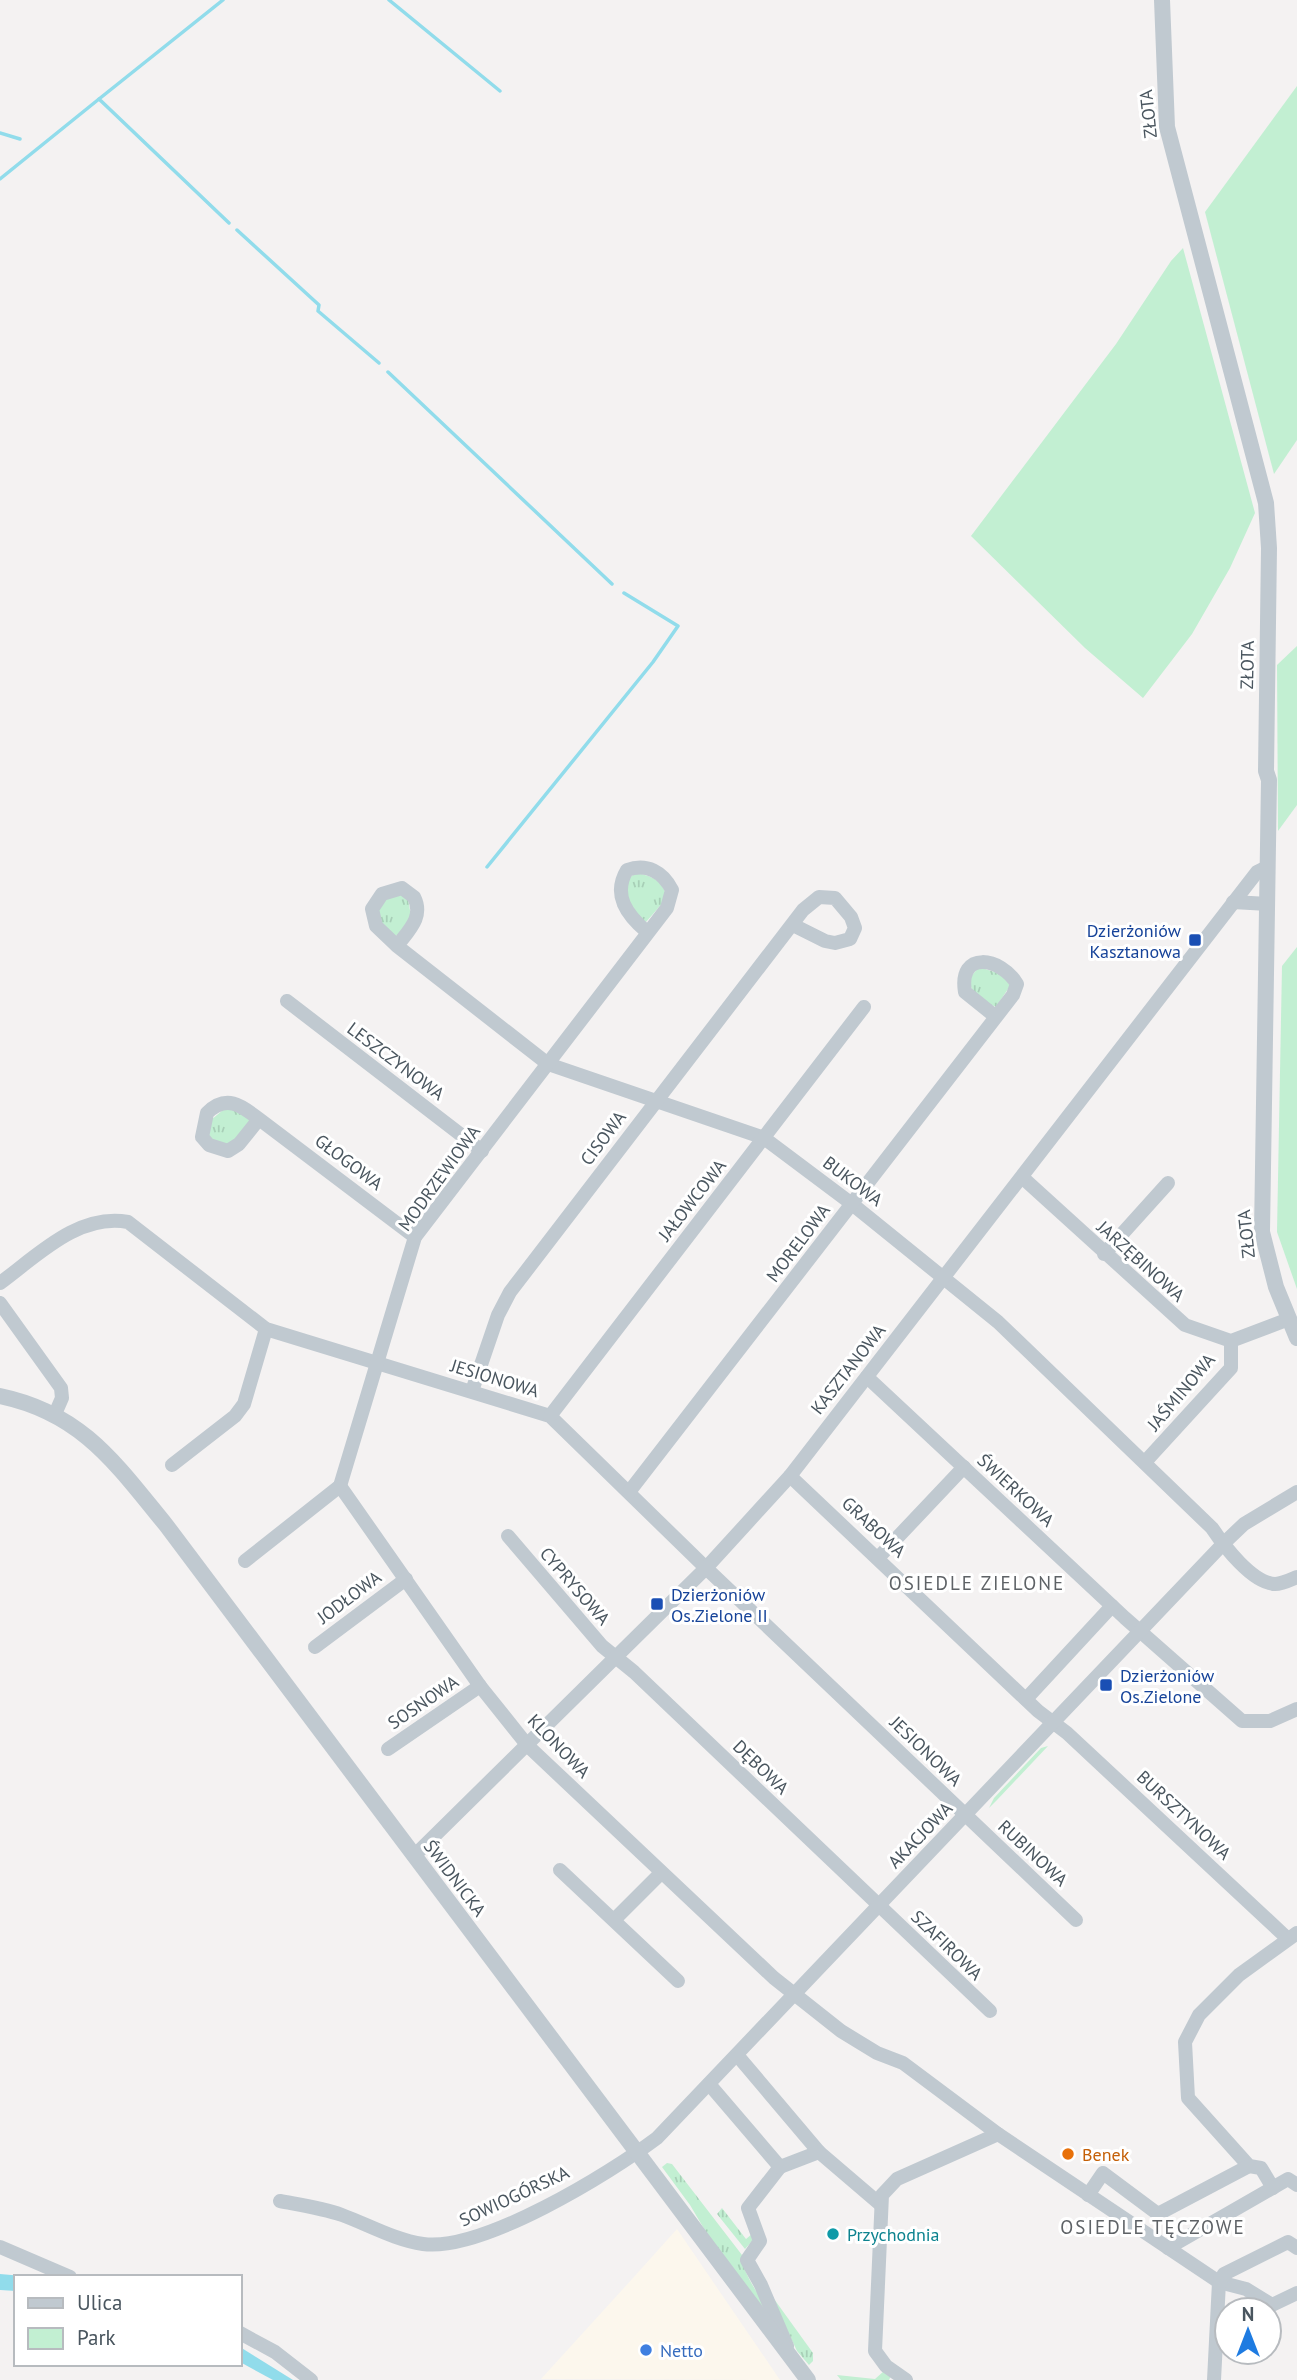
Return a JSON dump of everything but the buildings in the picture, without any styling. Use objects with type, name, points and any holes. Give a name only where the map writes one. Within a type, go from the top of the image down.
[{"type":"street","name":"ZŁOTA","points":[[1162,0],[1167,127],[1266,503],[1269,548],[1268,904],[1262,1231],[1267,1261],[1297,1338]]},
{"type":"street","name":"MODRZEWIOWA","points":[[340,1486],[415,1237],[667,908],[672,890],[658,873],[636,867],[627,870],[623,877],[620,895],[632,918],[646,932]]},
{"type":"street","name":"KASZTANOWA","points":[[414,1856],[706,1568],[790,1476],[1023,1178],[1233,902],[1257,872],[1267,867]]},
{"type":"street","points":[[1233,902],[1268,904]]},
{"type":"street","name":"CISOWA","points":[[472,1391],[498,1315],[510,1292],[793,925]]},
{"type":"street","name":"BUKOWA","points":[[397,946],[548,1064],[764,1139],[852,1204],[998,1322],[1212,1528],[1230,1554],[1265,1581],[1277,1584],[1297,1577]]},
{"type":"street","name":"LESZCZYNOWA","points":[[287,1001],[482,1151]]},
{"type":"street","name":"JAŁOWCOWA","points":[[550,1416],[864,1007]]},
{"type":"street","name":"MORELOWA","points":[[629,1492],[996,1017]]},
{"type":"street","name":"GŁOGOWA","points":[[260,1119],[415,1237]]},
{"type":"street","name":"JARZĘBINOWA","points":[[1023,1178],[1185,1325],[1231,1341]]},
{"type":"street","points":[[1104,1254],[1168,1183]]},
{"type":"street","name":"JESIONOWA","points":[[0,1283],[41,1251],[70,1234],[91,1224],[111,1219],[128,1222],[266,1329],[550,1416],[965,1815]]},
{"type":"street","points":[[0,1303],[55,1376],[62,1398],[55,1414]]},
{"type":"street","points":[[1231,1341],[1289,1319]]},
{"type":"street","points":[[172,1465],[235,1416],[244,1404],[266,1329]]},
{"type":"street","name":"JAŚMINOWA","points":[[1145,1462],[1231,1368],[1231,1341]]},
{"type":"street","name":"ŚWIERKOWA","points":[[867,1377],[1112,1606],[1242,1721],[1270,1721],[1297,1709]]},
{"type":"street","name":"ŚWIDNICKA","points":[[0,1396],[55,1414],[82,1430],[106,1451],[808,2380]]},
{"type":"street","name":"ŚWIDNICKA","points":[[0,1404],[33,1406]]},
{"type":"street","points":[[878,1558],[964,1467]]},
{"type":"street","name":"GRABOWA","points":[[790,1476],[1053,1722]]},
{"type":"street","points":[[245,1561],[340,1486]]},
{"type":"street","name":"KLONOWA","points":[[340,1486],[480,1686],[528,1746],[794,1995],[868,2049],[903,2063],[998,2134],[1219,2282],[1246,2289],[1272,2305],[1297,2293]]},
{"type":"street","name":"AKACJOWA","points":[[637,2153],[657,2138],[737,2055],[1223,1544],[1244,1524],[1297,1492]]},
{"type":"street","name":"CYPRYSOWA","points":[[508,1536],[615,1658]]},
{"type":"street","name":"JODŁOWA","points":[[315,1647],[406,1579]]},
{"type":"street","points":[[1026,1699],[1112,1606]]},
{"type":"street","name":"DĘBOWA","points":[[615,1658],[879,1906]]},
{"type":"street","name":"SOSNOWA","points":[[388,1749],[480,1686]]},
{"type":"street","name":"BURSZTYNOWA","points":[[1053,1722],[1292,1935]]},
{"type":"street","name":"RUBINOWA","points":[[965,1815],[1076,1920]]},
{"type":"street","points":[[560,1870],[678,1981]]},
{"type":"street","points":[[615,1919],[661,1872]]},
{"type":"street","name":"SZAFIROWA","points":[[879,1906],[990,2011]]},
{"type":"street","points":[[1273,2188],[1261,2168],[1249,2165],[1188,2098],[1185,2042],[1199,2015],[1239,1975],[1292,1935]]},
{"type":"street","points":[[737,2055],[819,2152],[881,2206]]},
{"type":"street","points":[[709,2084],[780,2167]]},
{"type":"street","points":[[906,2380],[886,2366],[875,2351],[881,2206],[887,2187],[897,2179],[998,2134]]},
{"type":"street","points":[[792,2357],[747,2260],[760,2241],[748,2208],[780,2167],[819,2152]]},
{"type":"street","name":"SOWIOGÓRSKA","points":[[280,2201],[331,2212],[403,2239],[443,2246],[466,2241],[544,2206],[637,2153]]},
{"type":"street","points":[[1088,2195],[1103,2173],[1158,2214],[1249,2165]]},
{"type":"street","points":[[1168,2248],[1288,2179],[1297,2185]]},
{"type":"street","points":[[1214,2380],[1219,2282],[1224,2274],[1288,2242],[1297,2248]]},
{"type":"street","points":[[0,2247],[65,2275]]},
{"type":"street","points":[[242,2334],[275,2352],[311,2380]]},
{"type":"shaded area","points":[[677,2229],[780,2380],[541,2379],[633,2278]]},
{"type":"green space","points":[[1297,86],[1297,440],[1274,474],[1205,212]]},
{"type":"green space","points":[[1183,248],[1255,513],[1230,568],[1192,634],[1143,698],[1085,648],[971,536],[1116,344],[1171,261]]},
{"type":"green space","points":[[1297,646],[1297,805],[1278,831],[1277,665]]},
{"type":"green space","points":[[637,873],[656,880],[663,887],[667,898],[646,922],[636,916],[624,892],[628,878]]},
{"type":"green space","points":[[400,893],[408,899],[411,916],[400,934],[395,936],[385,931],[377,909],[382,900]]},
{"type":"green space","points":[[1297,947],[1297,1289],[1277,1232],[1282,966]]},
{"type":"green space","points":[[979,967],[1004,975],[1010,986],[996,1007],[976,998],[968,980]]},
{"type":"green space","points":[[238,1108],[250,1121],[233,1145],[217,1143],[209,1136],[211,1120],[223,1110]]},
{"type":"green space","points":[[1048,1746],[989,1808],[994,1798],[1041,1748]]},
{"type":"green space","points":[[667,2163],[672,2164],[742,2255],[745,2270],[773,2320],[716,2249],[690,2205],[662,2167]]},
{"type":"green space","points":[[722,2208],[746,2239],[752,2234],[753,2240],[745,2249],[717,2214]]},
{"type":"green space","points":[[769,2292],[813,2353],[813,2361],[809,2365],[797,2351]]},
{"type":"green space","points":[[884,2371],[891,2376],[889,2380],[841,2380],[837,2375],[875,2379]]},
{"type":"water","points":[[0,2274],[14,2275],[14,2291],[0,2290]]},
{"type":"water","points":[[242,2348],[293,2380],[273,2380],[242,2363]]},
{"type":"waterway","points":[[223,0],[99,99],[229,223]]},
{"type":"waterway","points":[[389,0],[500,91]]},
{"type":"waterway","points":[[0,179],[99,99]]},
{"type":"waterway","points":[[0,133],[20,139]]},
{"type":"waterway","points":[[237,230],[319,305],[318,311],[379,363]]},
{"type":"waterway","points":[[388,372],[612,584]]},
{"type":"waterway","points":[[487,867],[653,662],[678,626],[624,593]]},
{"type":"place","name":"Dzierżoniów Kasztanowa","points":[[1195,940]]},
{"type":"place","name":"Dzierżoniów Os.Zielone II","points":[[657,1604]]},
{"type":"place","name":"Dzierżoniów Os.Zielone","points":[[1106,1685]]},
{"type":"place","name":"Benek","points":[[1068,2154]]},
{"type":"place","name":"Przychodnia","points":[[833,2234]]},
{"type":"place","name":"Netto","points":[[646,2350]]},
{"type":"district","name":"OSIEDLE ZIELONE","points":[[977,1583]]},
{"type":"district","name":"OSIEDLE TĘCZOWE","points":[[1153,2227]]}]
